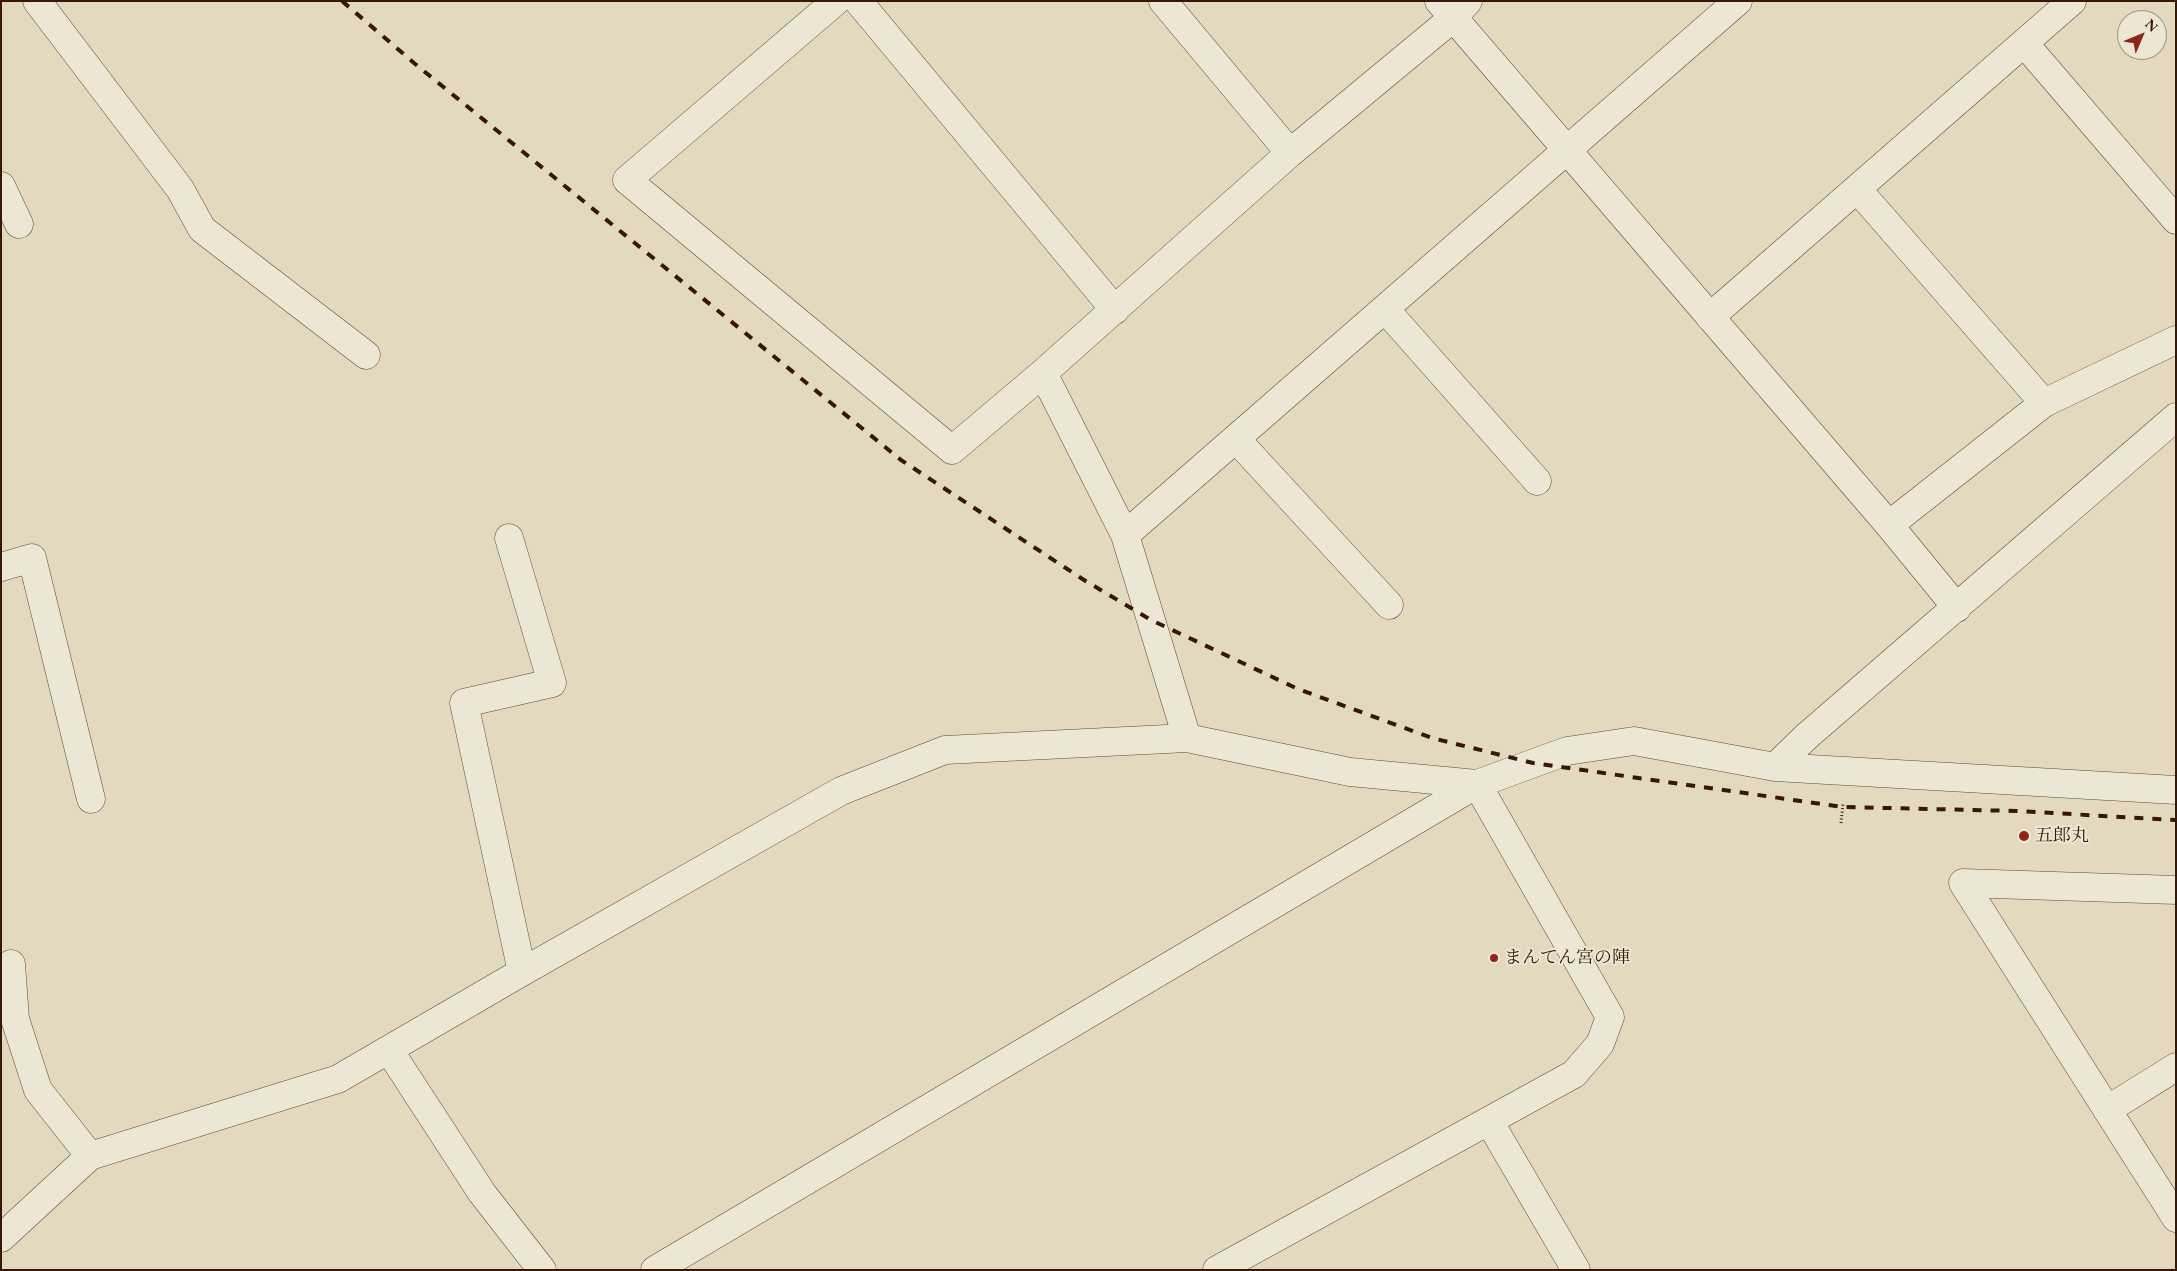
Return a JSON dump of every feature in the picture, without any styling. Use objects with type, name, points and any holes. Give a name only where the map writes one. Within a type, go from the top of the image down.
[{"type":"street","points":[[37,1],[180,188],[202,228],[366,355]]},
{"type":"street","points":[[836,1],[627,180],[952,450],[1115,310],[1453,7],[1567,151],[1889,525],[1957,608]]},
{"type":"street","points":[[858,1],[1115,310]]},
{"type":"street","points":[[1163,1],[1290,152]]},
{"type":"street","points":[[1125,536],[1738,1]]},
{"type":"street","points":[[1710,317],[1858,190],[2072,1]]},
{"type":"street","points":[[2024,43],[2176,220]]},
{"type":"street","points":[[1,186],[20,224]]},
{"type":"street","points":[[1858,190],[2044,404]]},
{"type":"street","points":[[1385,309],[1538,481]]},
{"type":"street","points":[[1889,525],[2044,404],[2176,340]]},
{"type":"street","points":[[1043,373],[1125,536],[1186,738]]},
{"type":"street","points":[[1776,767],[1807,736],[2176,417]]},
{"type":"street","points":[[1236,439],[1389,604]]},
{"type":"street","points":[[509,538],[552,683],[464,704],[522,972]]},
{"type":"street","points":[[1,568],[32,558],[91,799]]},
{"type":"street","points":[[1,1238],[90,1156],[338,1079],[841,791],[945,750],[1186,738],[1350,772],[1477,784]]},
{"type":"street","points":[[655,1270],[1477,784],[1567,752],[1634,740],[1776,767],[2176,790]]},
{"type":"street","points":[[1217,1270],[1574,1074],[1600,1044],[1610,1017],[1477,784]]},
{"type":"street","points":[[2176,890],[1963,883],[2176,1218]]},
{"type":"street","points":[[11,964],[15,1019],[38,1090],[90,1156]]},
{"type":"street","points":[[389,1050],[482,1192],[542,1270]]},
{"type":"street","points":[[2107,1110],[2176,1068]]},
{"type":"street","points":[[1489,1121],[1576,1270]]},
{"type":"railway","points":[[342,1],[414,63],[901,460],[1084,580],[1151,620],[1298,689],[1432,738],[1533,763],[1843,807],[2016,811],[2176,820]]},
{"type":"place","name":"五郎丸","points":[[2024,836]]},
{"type":"place","name":"まんてん宮の陣","points":[[1494,958]]}]
